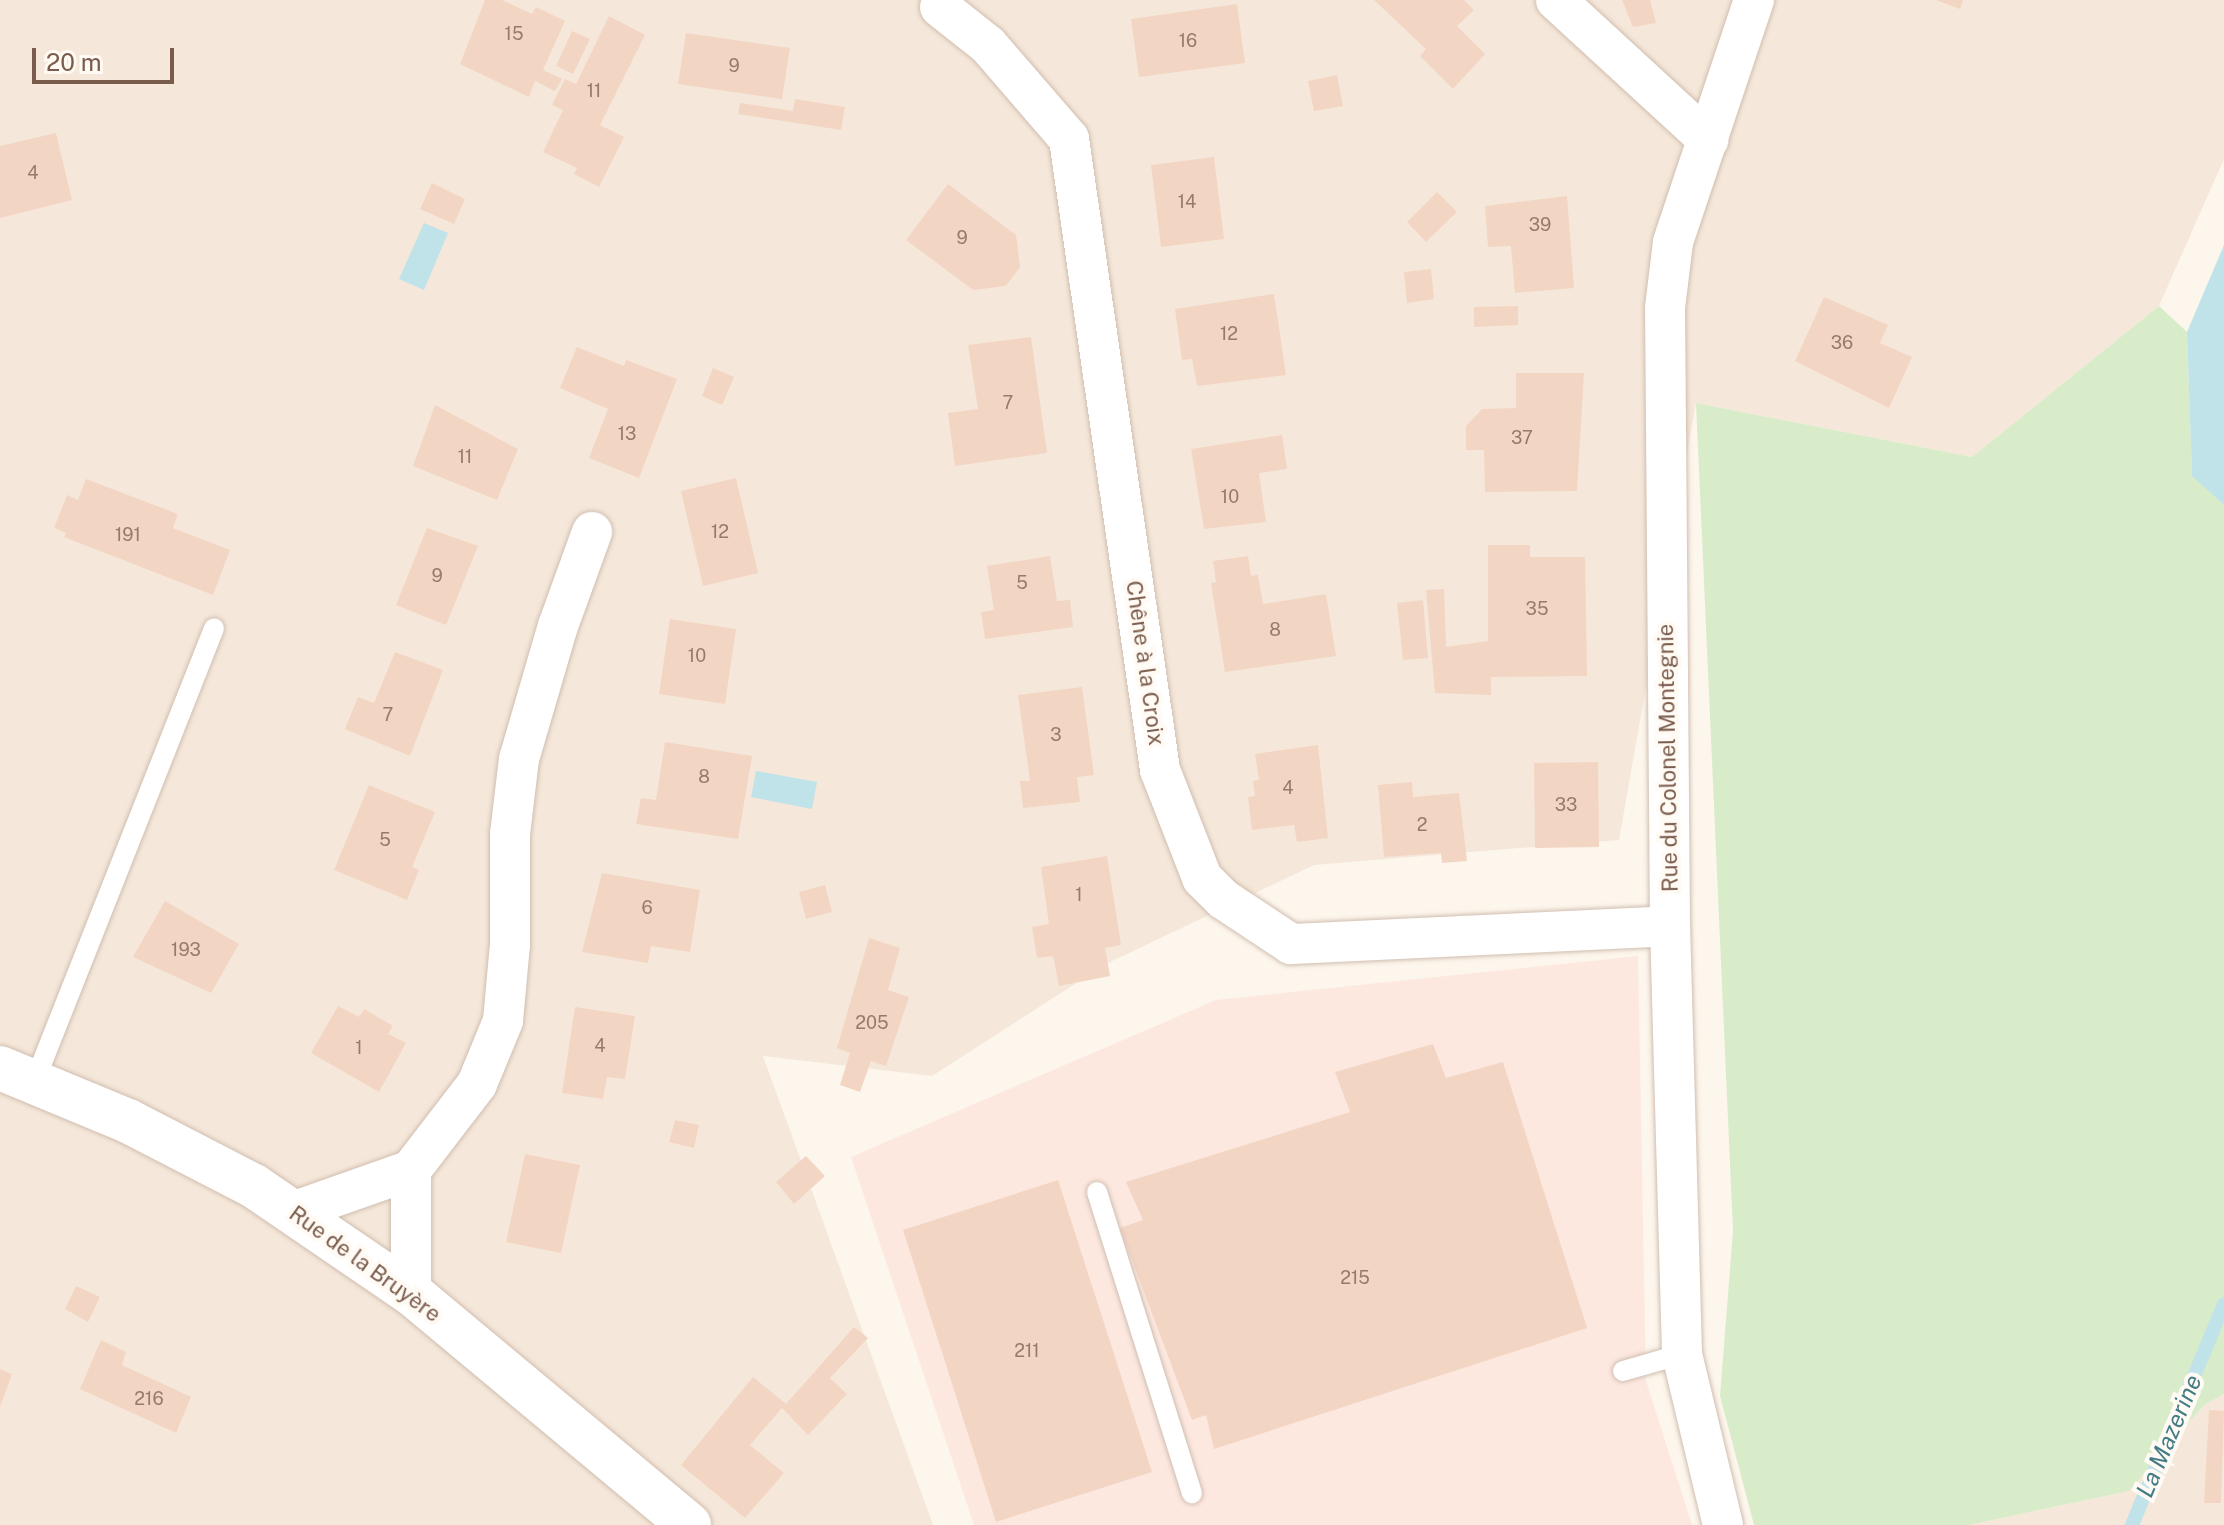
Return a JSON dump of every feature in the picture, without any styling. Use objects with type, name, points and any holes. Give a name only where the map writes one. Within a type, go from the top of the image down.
[{"type":"main road","name":"Rue de la Bruyère","points":[[17,1076],[183,1148],[292,1212],[411,1293],[689,1525]]},
{"type":"street","points":[[1556,0],[1708,140]]},
{"type":"street","name":"Rue du Colonel Montegnie","points":[[1723,1525],[1682,1354],[1670,926],[1665,308],[1673,242],[1754,0]]},
{"type":"street","name":"Chêne à la Croix","points":[[940,7],[988,45],[1069,139],[1160,770],[1202,878],[1223,899],[1291,944],[1670,926]]},
{"type":"street","points":[[292,1212],[411,1170],[477,1084],[503,1021],[510,956],[510,834],[519,759],[558,626],[592,532]]},
{"type":"street","points":[[411,1170],[411,1293]]},
{"type":"lane","points":[[17,1076],[214,628]]},
{"type":"lane","points":[[1097,1192],[1192,1493]]},
{"type":"lane","points":[[1623,1371],[1682,1354]]},
{"type":"shaded area","points":[[0,0],[2224,0],[2224,159],[2159,306],[1972,457],[1696,403],[1619,840],[1314,865],[1106,964],[932,1076],[763,1056],[933,1525],[0,1525]]},
{"type":"shaded area","points":[[1638,956],[1646,1381],[1692,1525],[974,1525],[851,1157],[1216,1000]]},
{"type":"shaded area","points":[[2224,1394],[2224,1525],[1969,1525],[2129,1491],[2204,1405]]},
{"type":"green space","points":[[2159,306],[2187,332],[2192,475],[2224,505],[2224,1394],[2204,1405],[2129,1491],[1969,1525],[1754,1525],[1720,1396],[1733,1231],[1696,403],[1972,457]]},
{"type":"water","points":[[424,223],[448,233],[424,290],[399,279]]},
{"type":"water","points":[[2224,245],[2224,505],[2192,476],[2187,332]]},
{"type":"water","points":[[756,771],[817,782],[812,809],[751,797]]},
{"type":"building","points":[[485,0],[502,0],[532,14],[536,7],[565,21],[543,70],[562,79],[555,91],[535,81],[529,97],[460,64]]},
{"type":"building","points":[[1374,0],[1464,0],[1474,10],[1457,26],[1485,54],[1453,89],[1420,56],[1426,49]]},
{"type":"building","points":[[1622,0],[1650,0],[1656,23],[1633,27]]},
{"type":"building","points":[[1936,0],[1963,0],[1960,9]]},
{"type":"building","points":[[1237,4],[1245,63],[1139,77],[1131,19]]},
{"type":"building","points":[[609,16],[645,35],[600,125],[624,137],[599,187],[574,174],[577,168],[543,152],[563,110],[552,105],[565,79],[576,84]]},
{"type":"building","points":[[572,31],[590,39],[573,74],[556,66]]},
{"type":"building","points":[[686,33],[790,48],[782,99],[678,84]]},
{"type":"building","points":[[1337,75],[1343,106],[1314,111],[1308,81]]},
{"type":"building","points":[[795,99],[845,107],[841,130],[738,114],[740,103],[793,111]]},
{"type":"building","points":[[56,133],[72,200],[0,218],[0,146]]},
{"type":"building","points":[[1214,157],[1224,239],[1161,247],[1151,165]]},
{"type":"building","points":[[432,183],[465,199],[454,224],[420,209]]},
{"type":"building","points":[[948,184],[1016,235],[1020,267],[1006,286],[973,290],[906,240]]},
{"type":"building","points":[[1437,192],[1457,212],[1426,242],[1407,222]]},
{"type":"building","points":[[1567,196],[1574,288],[1515,293],[1511,246],[1488,247],[1485,206]]},
{"type":"building","points":[[1431,269],[1434,299],[1407,303],[1404,272]]},
{"type":"building","points":[[1274,294],[1286,375],[1197,386],[1192,359],[1182,360],[1175,309]]},
{"type":"building","points":[[1824,297],[1888,325],[1880,343],[1912,357],[1889,408],[1795,361]]},
{"type":"building","points":[[1518,306],[1518,325],[1474,327],[1474,307]]},
{"type":"building","points":[[1031,337],[1047,453],[955,466],[948,413],[978,409],[968,345]]},
{"type":"building","points":[[577,347],[624,366],[626,360],[677,379],[639,478],[589,458],[608,409],[560,388]]},
{"type":"building","points":[[713,368],[734,377],[722,405],[702,396]]},
{"type":"building","points":[[1516,373],[1584,373],[1577,491],[1485,492],[1484,450],[1466,450],[1466,426],[1482,409],[1516,408]]},
{"type":"building","points":[[435,405],[518,449],[497,500],[413,466]]},
{"type":"building","points":[[1282,435],[1287,469],[1259,473],[1266,522],[1204,529],[1191,449]]},
{"type":"building","points":[[736,478],[758,573],[703,586],[681,491]]},
{"type":"building","points":[[86,479],[178,514],[173,528],[230,550],[213,595],[64,537],[66,533],[54,528],[67,495],[78,500]]},
{"type":"building","points":[[427,528],[478,546],[446,625],[396,605]]},
{"type":"building","points":[[1488,545],[1530,545],[1530,557],[1585,557],[1587,676],[1491,677],[1491,695],[1435,693],[1426,590],[1444,589],[1446,647],[1488,641]]},
{"type":"building","points":[[1050,556],[1057,601],[1070,600],[1073,627],[985,639],[981,612],[994,610],[987,566]]},
{"type":"building","points":[[1248,556],[1251,576],[1258,575],[1263,604],[1326,594],[1336,656],[1225,672],[1211,583],[1216,582],[1213,561]]},
{"type":"building","points":[[1423,600],[1428,658],[1403,660],[1397,603]]},
{"type":"building","points":[[670,619],[736,629],[725,704],[659,694]]},
{"type":"building","points":[[395,652],[443,670],[410,756],[345,729],[358,697],[374,703]]},
{"type":"building","points":[[1082,687],[1094,775],[1077,777],[1080,802],[1023,808],[1020,781],[1030,781],[1018,695]]},
{"type":"building","points":[[665,742],[752,756],[738,839],[636,824],[641,798],[656,800]]},
{"type":"building","points":[[1318,745],[1328,838],[1297,842],[1294,825],[1252,830],[1248,797],[1255,796],[1253,781],[1259,780],[1255,754]]},
{"type":"building","points":[[1598,762],[1599,847],[1535,848],[1534,763]]},
{"type":"building","points":[[1412,782],[1413,797],[1459,793],[1467,861],[1442,863],[1441,853],[1384,857],[1378,785]]},
{"type":"building","points":[[369,785],[435,812],[412,867],[419,870],[407,900],[334,870]]},
{"type":"building","points":[[1107,856],[1121,945],[1105,948],[1110,976],[1059,986],[1053,956],[1037,958],[1032,927],[1049,924],[1041,867]]},
{"type":"building","points":[[602,873],[700,890],[690,952],[651,946],[648,963],[582,952]]},
{"type":"building","points":[[825,885],[832,912],[806,919],[799,892]]},
{"type":"building","points":[[165,901],[239,944],[211,993],[133,957]]},
{"type":"building","points":[[869,938],[900,948],[888,990],[909,997],[886,1066],[871,1061],[860,1092],[840,1085],[850,1053],[837,1048]]},
{"type":"building","points":[[338,1006],[359,1017],[364,1009],[393,1026],[388,1034],[406,1043],[379,1092],[311,1053]]},
{"type":"building","points":[[575,1007],[635,1016],[625,1079],[607,1077],[603,1099],[562,1093]]},
{"type":"building","points":[[1433,1044],[1446,1078],[1503,1062],[1587,1328],[1214,1449],[1206,1415],[1192,1420],[1120,1228],[1143,1220],[1126,1182],[1350,1112],[1335,1072]]},
{"type":"building","points":[[675,1120],[699,1125],[694,1148],[669,1142]]},
{"type":"building","points":[[525,1154],[580,1165],[561,1253],[506,1242]]},
{"type":"building","points":[[806,1156],[825,1176],[794,1204],[776,1182]]},
{"type":"building","points":[[1058,1180],[1152,1472],[996,1522],[903,1230]]},
{"type":"building","points":[[76,1286],[100,1297],[88,1322],[65,1309]]},
{"type":"building","points":[[854,1327],[868,1338],[830,1378],[847,1394],[808,1435],[782,1408],[750,1445],[784,1473],[745,1518],[681,1465],[753,1377],[786,1404]]},
{"type":"building","points":[[101,1340],[126,1352],[122,1365],[191,1397],[176,1433],[80,1389]]},
{"type":"building","points":[[0,1369],[12,1374],[0,1407]]},
{"type":"building","points":[[2209,1410],[2224,1411],[2221,1503],[2204,1503]]},
{"type":"waterway","name":"La Mazerine","points":[[2132,1525],[2224,1304]]}]
